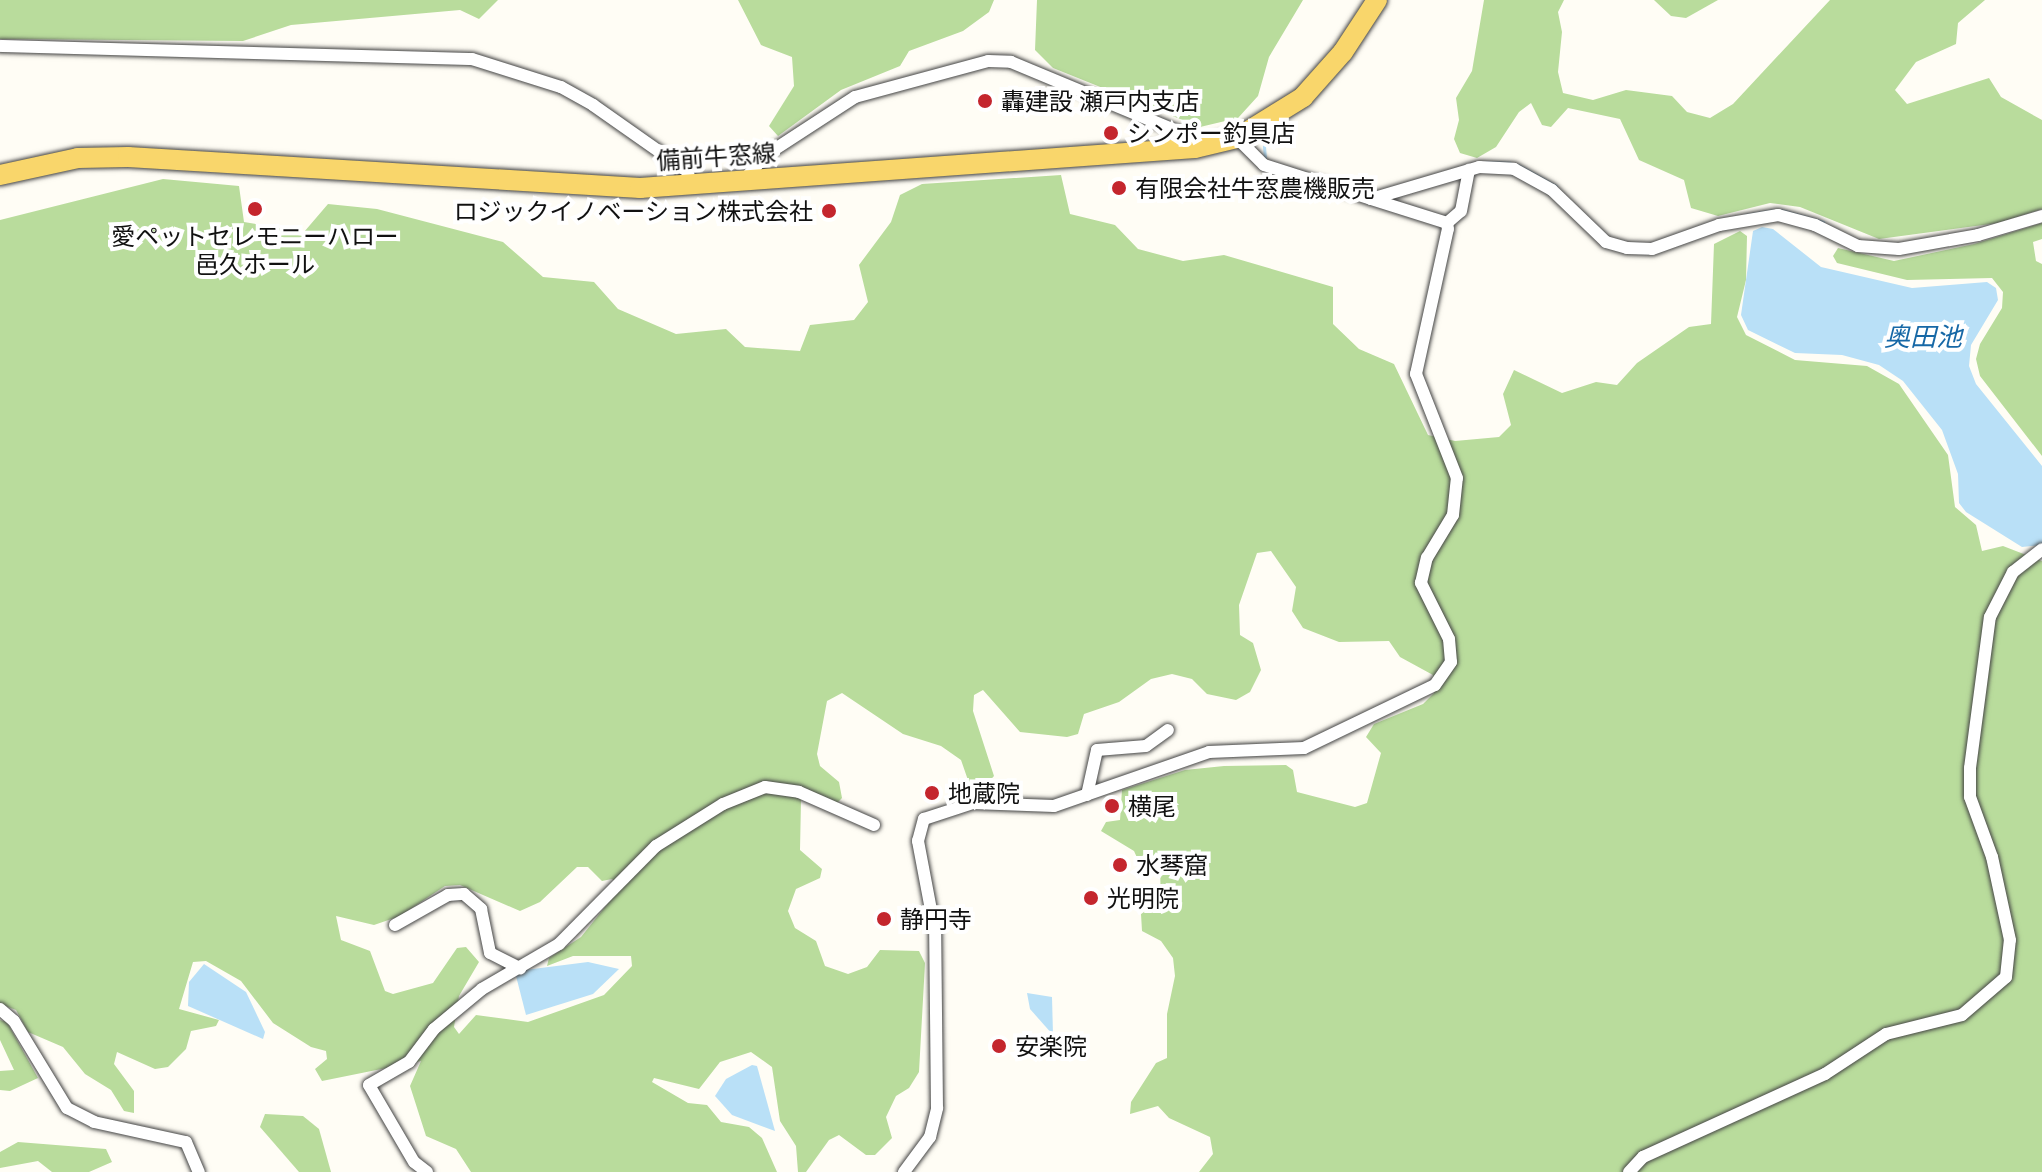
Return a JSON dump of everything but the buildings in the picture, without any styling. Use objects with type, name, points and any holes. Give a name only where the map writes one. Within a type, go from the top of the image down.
[{"type":"main road","name":"備前牛窓線","points":[[0,175],[78,158],[128,157],[569,186],[692,184],[1213,145],[1237,138],[1303,97],[1343,52],[1377,0]]},
{"type":"street","points":[[0,46],[472,59],[561,87],[593,105],[687,171],[692,184]]},
{"type":"street","points":[[744,180],[766,155],[855,97],[988,61],[1011,62],[1213,145]]},
{"type":"street","points":[[1237,138],[1264,165],[1447,223]]},
{"type":"street","points":[[1371,199],[1469,170],[1514,169],[1541,181],[1590,230],[1627,248],[1652,249],[1719,225],[1778,215],[1858,246],[1899,249],[1978,235],[2042,216]]},
{"type":"street","points":[[904,1172],[930,1137],[937,1108],[935,931],[918,841],[920,823],[931,813],[973,803],[1035,808],[1087,795],[1209,752],[1313,745],[1409,700],[1444,675],[1452,652],[1428,604],[1422,572],[1453,515],[1457,478],[1416,374],[1444,255],[1447,223],[1461,211],[1469,170]]},
{"type":"street","points":[[1629,1172],[1643,1157],[1825,1074],[1886,1034],[1962,1015],[2006,977],[2010,940],[1992,857],[1970,797],[1970,768],[1990,617],[2013,572],[2042,549]]},
{"type":"street","points":[[1087,795],[1097,750],[1146,746],[1168,730]]},
{"type":"street","points":[[427,1172],[414,1162],[369,1085],[409,1062],[426,1037],[458,1008],[559,944],[656,846],[757,788],[799,792],[874,825]]},
{"type":"street","points":[[395,925],[448,895],[464,894],[481,909],[490,953],[520,968]]},
{"type":"street","points":[[0,1009],[14,1021],[67,1108],[94,1122],[186,1142],[199,1172]]},
{"type":"green space","points":[[0,0],[498,0],[479,19],[460,10],[291,25],[243,41],[0,39]]},
{"type":"green space","points":[[738,0],[994,0],[989,12],[963,31],[909,51],[900,66],[841,90],[778,136],[769,126],[794,86],[792,57],[761,45]]},
{"type":"green space","points":[[1037,0],[1303,0],[1269,57],[1258,96],[1238,118],[1200,127],[1053,68],[1035,50]]},
{"type":"green space","points":[[1484,0],[1564,0],[1558,12],[1562,32],[1558,72],[1563,93],[1593,100],[1626,90],[1672,96],[1687,112],[1710,118],[1733,104],[1830,0],[1985,0],[1958,23],[1956,44],[1916,62],[1895,90],[1907,104],[1989,78],[2001,97],[2042,120],[2042,209],[1998,223],[1879,239],[1800,207],[1770,203],[1718,216],[1691,208],[1684,180],[1639,160],[1620,119],[1568,108],[1551,127],[1542,125],[1531,103],[1519,112],[1496,147],[1477,158],[1460,153],[1454,139],[1459,120],[1456,98],[1472,71]]},
{"type":"green space","points":[[1654,0],[1718,0],[1686,18],[1671,16]]},
{"type":"green space","points":[[1061,175],[1070,214],[1115,225],[1138,249],[1183,261],[1224,255],[1333,287],[1333,324],[1359,349],[1394,364],[1428,435],[1455,441],[1499,437],[1511,425],[1503,394],[1514,370],[1562,393],[1596,382],[1617,385],[1637,363],[1689,327],[1711,324],[1714,244],[1740,231],[1747,236],[1746,280],[1737,317],[1746,335],[1795,360],[1867,366],[1899,384],[1948,455],[1955,507],[1976,525],[1982,551],[2003,546],[2042,561],[2042,1172],[1199,1172],[1213,1154],[1210,1137],[1169,1118],[1158,1106],[1130,1114],[1131,1102],[1156,1063],[1167,1058],[1167,1014],[1175,976],[1173,958],[1161,941],[1142,931],[1141,914],[1161,901],[1160,869],[1139,862],[1134,851],[1101,831],[1106,822],[1120,820],[1122,790],[1185,770],[1286,765],[1293,770],[1297,792],[1355,807],[1367,803],[1381,753],[1366,737],[1374,724],[1423,704],[1434,693],[1433,675],[1400,657],[1389,641],[1339,642],[1303,628],[1292,611],[1296,587],[1271,551],[1257,553],[1239,605],[1240,635],[1253,643],[1261,670],[1250,692],[1236,700],[1207,694],[1192,679],[1172,674],[1151,679],[1119,702],[1084,714],[1078,734],[1067,737],[1020,732],[983,690],[974,695],[973,711],[994,776],[983,788],[969,783],[961,760],[941,746],[903,734],[842,693],[827,701],[817,754],[820,766],[839,782],[842,798],[837,803],[810,794],[801,800],[800,850],[822,869],[820,878],[796,889],[788,911],[795,928],[816,941],[825,966],[848,974],[867,967],[880,950],[919,951],[925,963],[919,1072],[909,1088],[896,1096],[886,1117],[892,1138],[875,1155],[866,1155],[839,1135],[829,1140],[806,1172],[798,1172],[796,1146],[780,1121],[772,1067],[751,1052],[720,1062],[699,1089],[654,1078],[652,1082],[688,1103],[707,1105],[721,1122],[749,1127],[762,1138],[777,1172],[471,1172],[456,1149],[426,1136],[410,1086],[421,1061],[322,1081],[315,1069],[327,1059],[326,1051],[311,1047],[273,1023],[241,981],[206,961],[193,962],[179,1009],[219,1020],[216,1026],[191,1031],[186,1049],[168,1067],[155,1069],[117,1052],[114,1064],[134,1091],[134,1113],[124,1111],[111,1090],[85,1074],[63,1047],[28,1032],[16,1010],[0,1004],[0,220],[163,179],[239,186],[244,222],[304,232],[328,204],[377,209],[503,242],[543,277],[594,282],[618,309],[676,334],[726,329],[745,347],[800,351],[810,325],[854,320],[868,302],[859,265],[891,222],[900,195],[922,184]],"holes":[[[577,867],[588,867],[602,881],[612,879],[621,887],[581,937],[549,958],[547,966],[573,956],[631,956],[632,966],[604,995],[528,1022],[476,1015],[459,1034],[454,1027],[459,996],[479,962],[466,947],[457,948],[433,983],[393,994],[385,991],[370,951],[341,940],[336,916],[374,925],[400,916],[445,886],[460,885],[520,911],[540,902]]]},
{"type":"green space","points":[[2042,223],[2042,239],[2033,242],[2036,261],[2042,264],[2042,456],[1980,376],[1976,359],[1980,344],[2002,308],[2003,292],[1992,278],[1907,280],[1837,263],[1833,256],[1838,248],[1894,261],[1974,244]]},
{"type":"green space","points":[[0,1020],[7,1022],[38,1078],[10,1091],[0,1090],[0,1071],[14,1070],[0,1040]]},
{"type":"green space","points":[[265,1114],[303,1116],[319,1129],[331,1172],[299,1172],[260,1127]]},
{"type":"green space","points":[[18,1142],[106,1149],[112,1162],[89,1172],[52,1172],[38,1161],[0,1168],[0,1152]]},
{"type":"water","name":"奥田池","points":[[1762,227],[1773,229],[1821,267],[1912,288],[1987,282],[1996,288],[1998,300],[1971,345],[1969,366],[1976,384],[2042,466],[2042,545],[2022,547],[1966,512],[1959,503],[1958,474],[1942,430],[1903,381],[1879,365],[1842,355],[1795,353],[1748,330],[1741,315],[1753,231]]},
{"type":"water","points":[[588,962],[619,969],[593,994],[526,1015],[516,976],[525,970]]},
{"type":"water","points":[[204,964],[246,992],[265,1032],[263,1039],[188,1006],[189,982]]},
{"type":"water","points":[[1027,993],[1052,997],[1053,1035],[1030,1009]]},
{"type":"water","points":[[752,1065],[757,1066],[775,1131],[732,1115],[715,1096],[726,1079]]},
{"type":"waterway","points":[[1263,135],[1265,159]]},
{"type":"waterway","points":[[1486,162],[1510,163]]},
{"type":"waterway","points":[[1518,165],[1556,186]]},
{"type":"waterway","points":[[1745,215],[1773,210]]},
{"type":"waterway","points":[[1781,210],[1823,222]]},
{"type":"place","name":"轟建設 瀬戸内支店","points":[[985,101]]},
{"type":"place","name":"シンポー釣具店","points":[[1111,133]]},
{"type":"place","name":"有限会社牛窓農機販売","points":[[1119,188]]},
{"type":"place","name":"愛ペットセレモニーハロー 邑久ホール","points":[[255,209]]},
{"type":"place","name":"ロジックイノベーション株式会社","points":[[829,211]]},
{"type":"place","name":"地蔵院","points":[[932,793]]},
{"type":"place","name":"横尾","points":[[1112,806]]},
{"type":"place","name":"水琴窟","points":[[1120,865]]},
{"type":"place","name":"光明院","points":[[1091,898]]},
{"type":"place","name":"静円寺","points":[[884,919]]},
{"type":"place","name":"安楽院","points":[[999,1046]]}]
